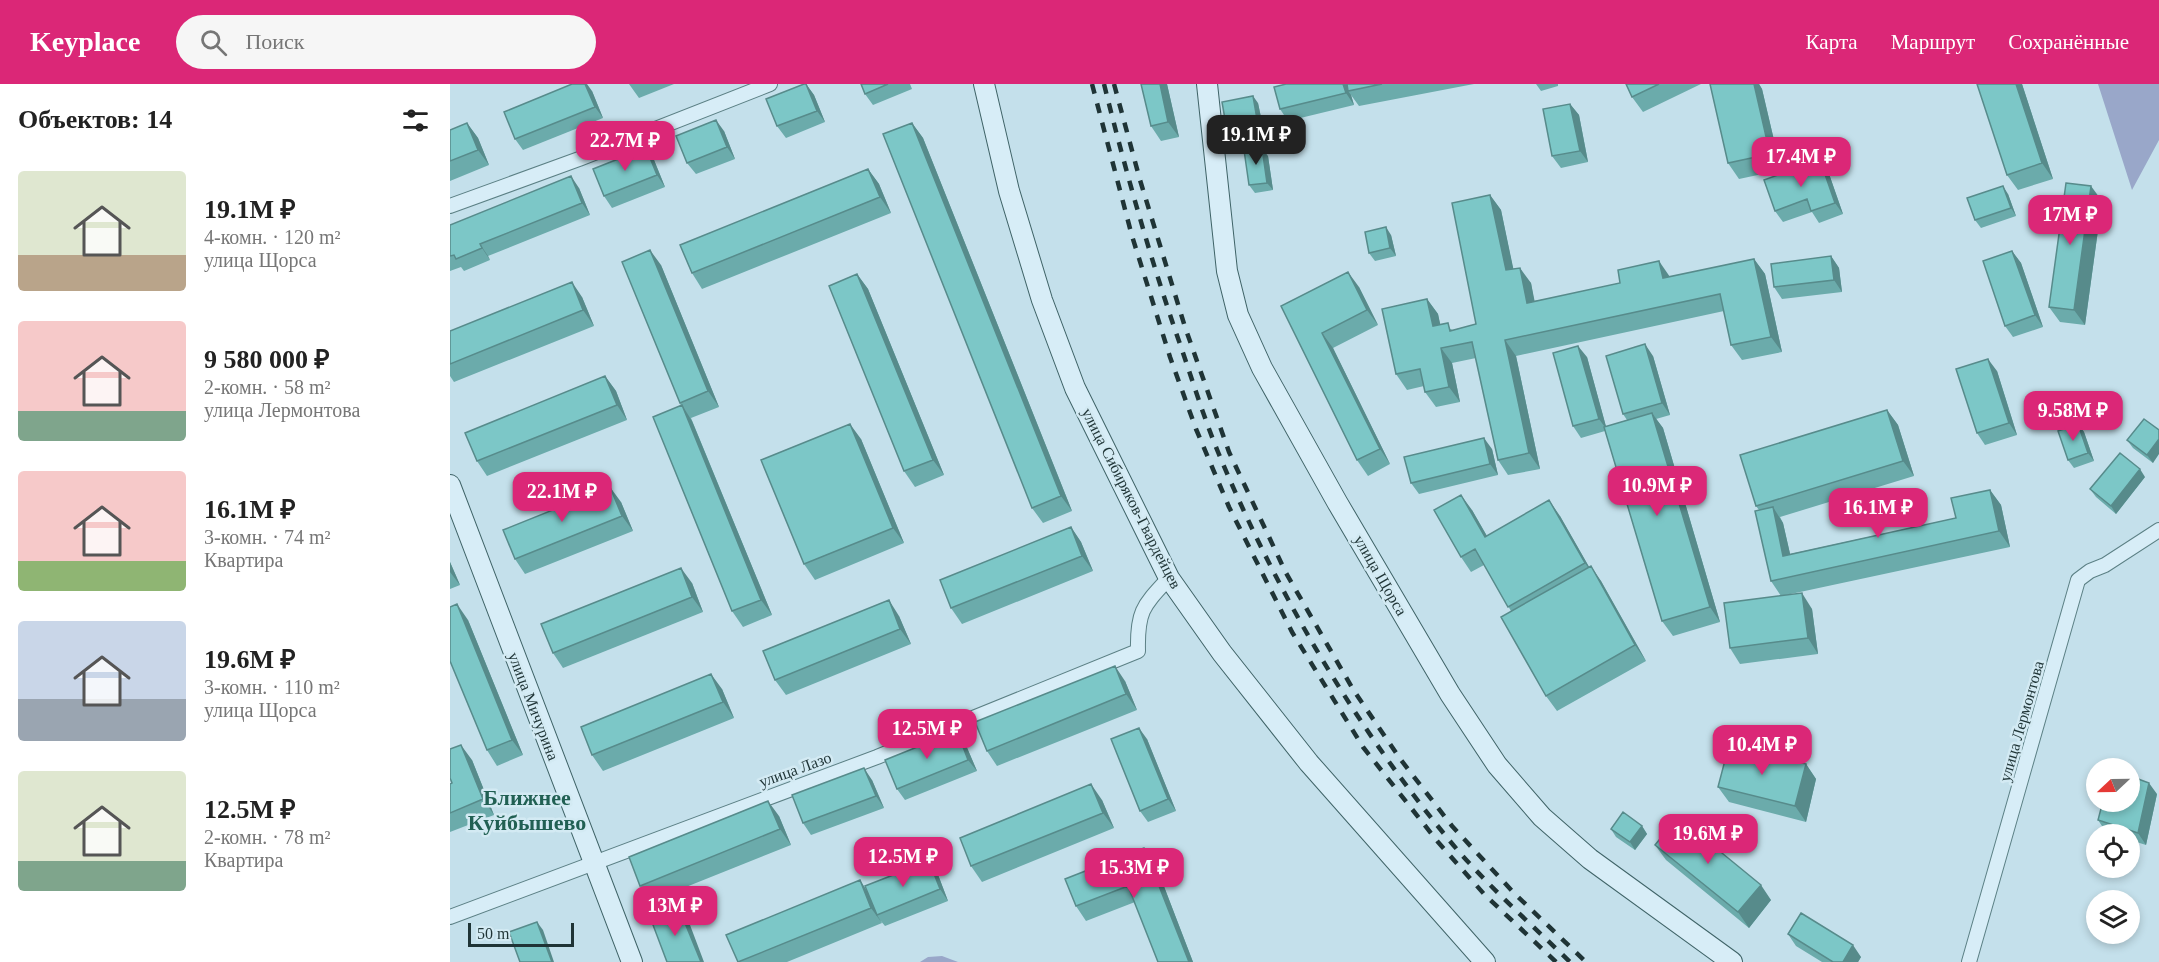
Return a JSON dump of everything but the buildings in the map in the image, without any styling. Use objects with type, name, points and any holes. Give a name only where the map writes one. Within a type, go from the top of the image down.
[{"type":"street","points":[[450,206],[579,159],[770,84]]},
{"type":"street","name":"улица Сибиряков-Гвардейцев","points":[[984,84],[1009,191],[1042,300],[1075,388],[1169,578],[1222,653],[1309,763],[1485,962]]},
{"type":"street","name":"улица Щорса","points":[[1207,84],[1226,261],[1238,315],[1268,378],[1337,502],[1450,694],[1497,765],[1542,817],[1590,860],[1732,962]]},
{"type":"street","name":"улица Мичурина","points":[[450,484],[632,962]]},
{"type":"street","name":"улица Лермонтова","points":[[1969,962],[2078,580],[2159,530]]},
{"type":"street","name":"улица Лазо","points":[[450,917],[969,721],[1138,651],[1138,630],[1144,606],[1169,578]]},
{"type":"shaded area","points":[[2098,84],[2159,84],[2159,140],[2132,190]]},
{"type":"shaded area","points":[[942,956],[958,962],[920,962],[928,957]]},
{"type":"railway","points":[[1092,84],[1132,236],[1170,357],[1196,429],[1229,507],[1292,632],[1363,747],[1438,842],[1484,894],[1556,962]]},
{"type":"railway","points":[[1104,84],[1149,249],[1208,426],[1240,503],[1290,603],[1318,652],[1378,746],[1445,835],[1474,868],[1570,962]]},
{"type":"railway","points":[[1114,84],[1140,180],[1185,327],[1229,452],[1286,573],[1354,691],[1401,760],[1452,826],[1514,893],[1586,962]]},
{"type":"district","name":"Ближнее Куйбышево","points":[[527,810]]}]
